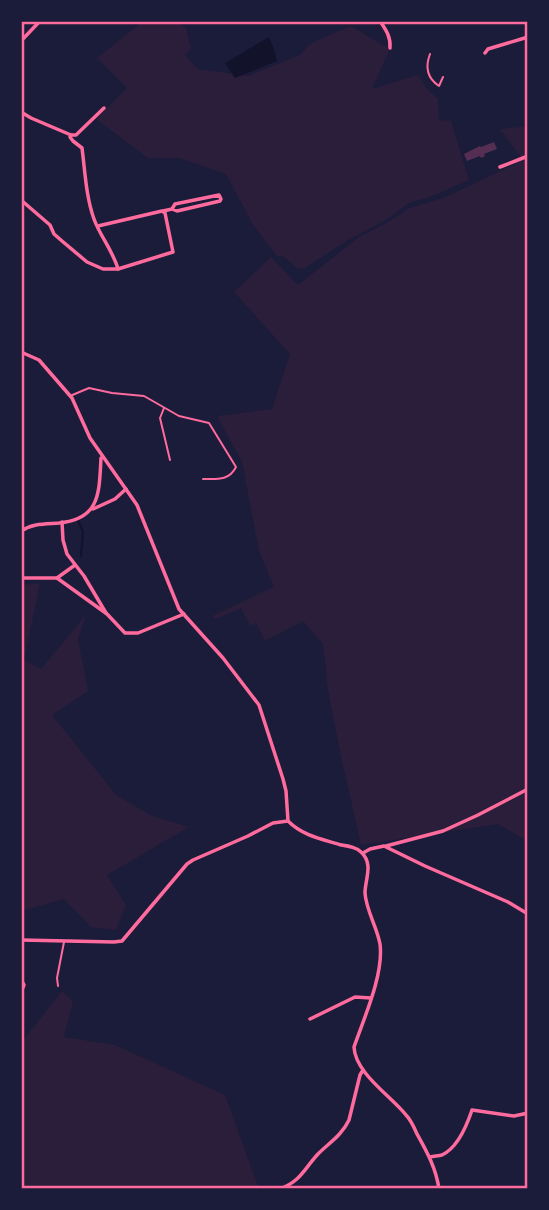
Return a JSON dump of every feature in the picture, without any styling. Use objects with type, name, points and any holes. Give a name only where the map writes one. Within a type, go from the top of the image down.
[{"type":"street","points":[[21,41],[40,21]]},
{"type":"street","points":[[380,21],[391,40],[390,48]]},
{"type":"street","points":[[485,53],[488,49],[528,37]]},
{"type":"street","points":[[21,112],[76,135],[104,108]]},
{"type":"street","points":[[71,135],[73,141],[82,148],[94,222],[118,269]]},
{"type":"street","points":[[500,167],[528,156]]},
{"type":"street","points":[[98,226],[172,209],[177,211],[221,199],[219,195],[175,204],[172,209]]},
{"type":"street","points":[[21,200],[50,225],[54,234],[87,262],[103,269],[118,269],[173,252],[162,211]]},
{"type":"street","points":[[21,352],[39,360],[70,396],[90,438],[138,505],[179,609],[223,658],[259,705],[283,779],[288,821],[297,830],[310,836],[363,853],[368,866],[365,894],[381,947],[379,974],[354,1047],[355,1057],[363,1070],[408,1116],[430,1157],[439,1189]]},
{"type":"street","points":[[93,509],[99,489],[102,456]]},
{"type":"street","points":[[21,531],[42,523],[62,522],[80,517],[115,499],[127,489]]},
{"type":"street","points":[[62,522],[67,554],[107,614]]},
{"type":"street","points":[[57,578],[75,565]]},
{"type":"street","points":[[21,578],[57,578],[107,614],[125,633],[138,633],[184,614]]},
{"type":"street","points":[[363,853],[443,831],[528,789]]},
{"type":"street","points":[[21,940],[122,941],[192,860],[273,823],[288,821]]},
{"type":"street","points":[[384,846],[508,902],[528,914]]},
{"type":"street","points":[[21,979],[24,981],[21,992]]},
{"type":"street","points":[[310,1019],[355,997],[371,998]]},
{"type":"street","points":[[280,1189],[301,1176],[346,1126],[363,1070]]},
{"type":"street","points":[[430,1157],[444,1154],[450,1148],[464,1130],[472,1110],[514,1116],[528,1113]]},
{"type":"lane","points":[[70,396],[89,388],[144,396],[180,416],[209,423],[236,467],[232,474],[225,478],[203,480]]},
{"type":"lane","points":[[164,408],[160,418],[170,460]]},
{"type":"lane","points":[[58,986],[64,941]]},
{"type":"path","points":[[430,54],[427,66],[429,77],[439,86],[443,77]]},
{"type":"shaded area","points":[[143,21],[176,21],[186,28],[191,49],[185,55],[198,69],[248,76],[300,55],[316,41],[351,26],[390,49],[372,89],[418,75],[438,99],[439,120],[451,121],[469,180],[409,203],[386,220],[348,240],[305,268],[298,269],[283,256],[277,256],[253,225],[226,174],[179,158],[148,158],[96,119],[127,88],[97,58]]},
{"type":"shaded area","points":[[269,37],[277,61],[235,78],[225,63]]},
{"type":"shaded area","points":[[528,126],[528,841],[498,824],[361,845],[328,690],[323,644],[303,621],[265,641],[256,623],[250,626],[241,608],[216,619],[212,616],[274,587],[259,551],[242,462],[217,416],[272,409],[290,354],[234,292],[271,257],[298,285],[359,237],[410,208],[446,197],[523,160],[500,129]]},
{"type":"shaded area","points":[[40,583],[24,660],[41,669],[86,615],[78,639],[88,691],[52,715],[116,795],[152,816],[189,827],[107,875],[126,905],[116,930],[91,927],[64,899],[21,911],[21,585]]},
{"type":"shaded area","points":[[62,991],[73,1001],[64,1037],[115,1045],[225,1095],[259,1189],[21,1189],[21,1043]]},
{"type":"building","points":[[494,142],[497,149],[481,158],[480,156],[467,161],[464,154]]},
{"type":"waterway","points":[[78,520],[83,532],[81,556]]}]
